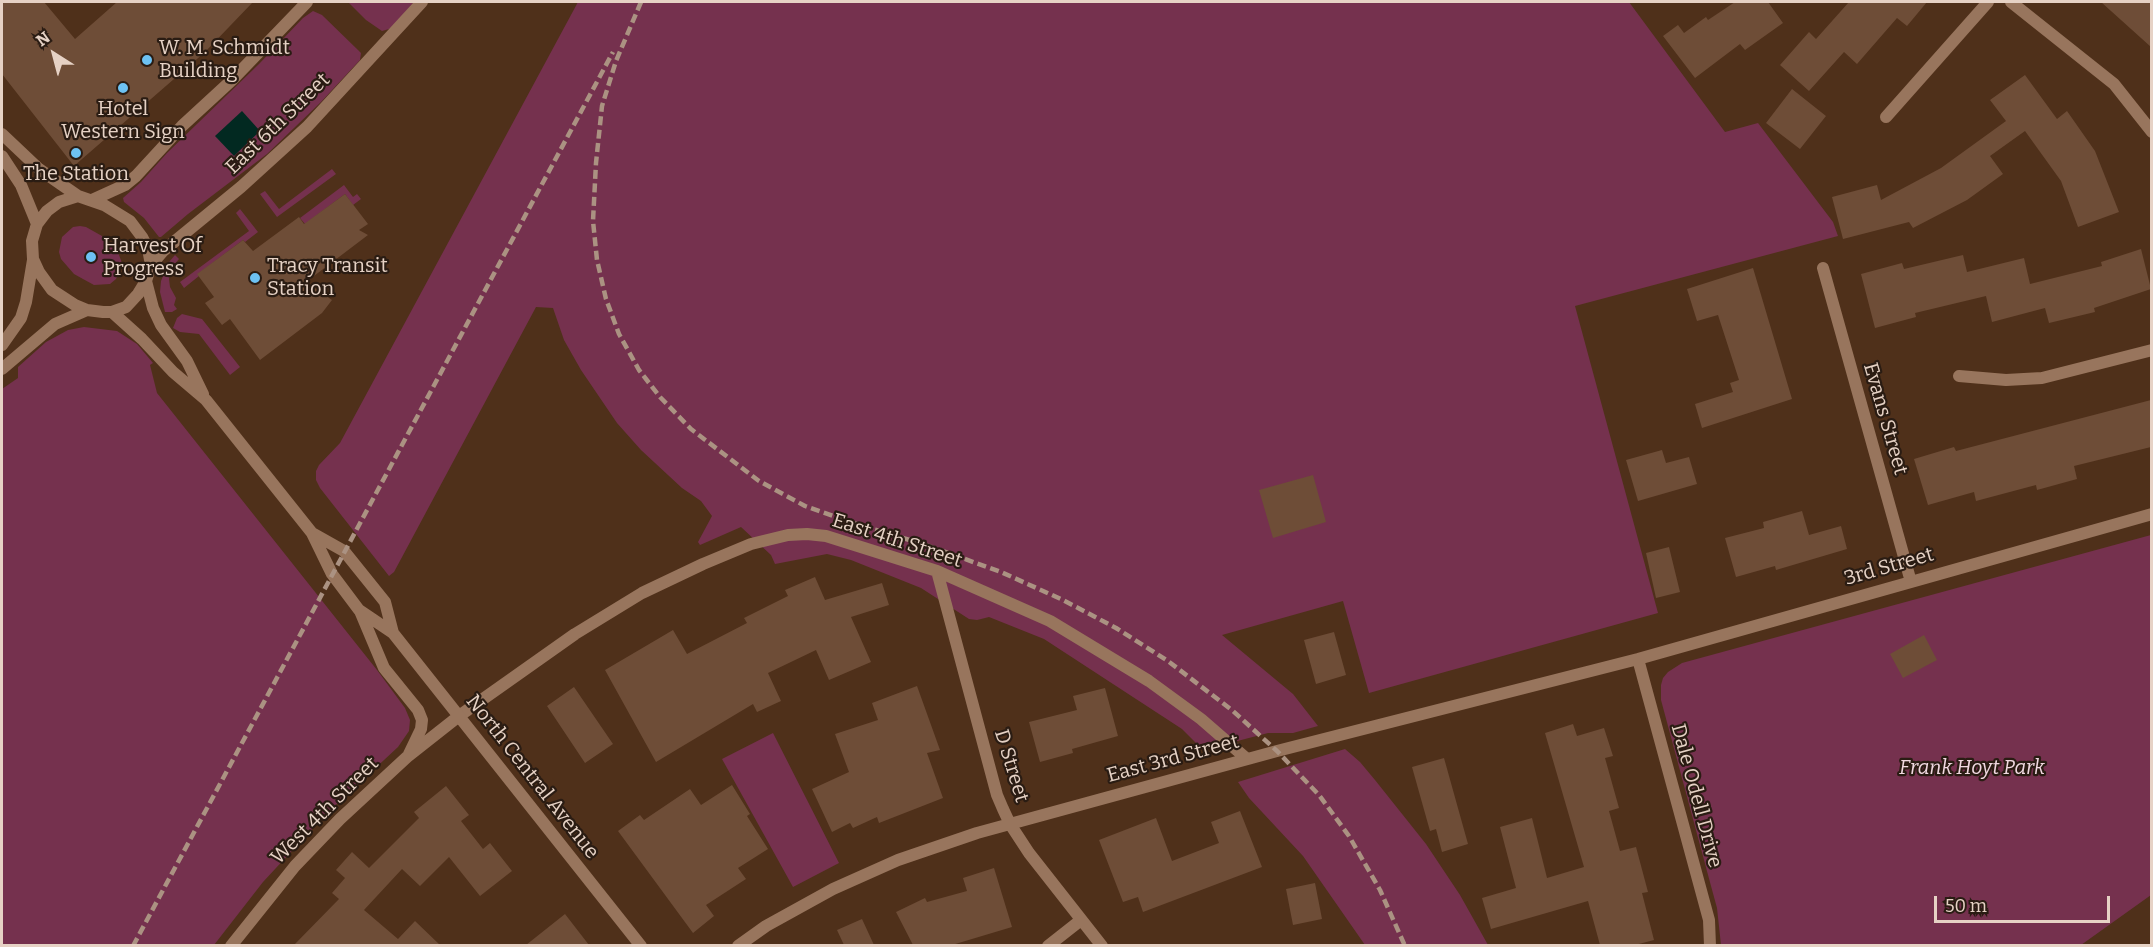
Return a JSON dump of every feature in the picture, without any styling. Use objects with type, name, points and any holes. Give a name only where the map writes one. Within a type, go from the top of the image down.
[{"type":"street","points":[[92,200],[136,176],[175,133],[232,80],[307,2]]},
{"type":"street","name":"East 6th Street","points":[[151,265],[170,245],[241,187],[307,127],[422,2]]},
{"type":"street","points":[[1886,117],[1988,2]]},
{"type":"street","points":[[2011,2],[2114,84],[2151,132]]},
{"type":"street","points":[[2,134],[39,169],[78,196],[114,210],[135,227],[148,249],[151,265],[146,281],[138,294],[126,308],[112,312],[87,310],[64,299],[43,280],[33,259]]},
{"type":"street","points":[[2,156],[21,185],[37,224]]},
{"type":"street","points":[[2,345],[21,318],[26,302],[33,259],[32,241],[37,224],[47,211],[59,202],[78,196]]},
{"type":"street","name":"Evans Street","points":[[1823,268],[1911,582]]},
{"type":"street","name":"North Central Avenue","points":[[146,281],[153,308],[161,325],[186,362],[206,400],[312,533],[332,574],[359,610],[393,633],[641,945]]},
{"type":"street","points":[[2,369],[55,324],[87,310]]},
{"type":"street","name":"North Central Avenue","points":[[112,312],[142,339],[172,372],[206,400]]},
{"type":"street","points":[[1959,376],[2006,380],[2042,378],[2151,350]]},
{"type":"street","name":"3rd Street","points":[[1638,659],[2151,514]]},
{"type":"street","name":"North Central Avenue","points":[[312,533],[344,551],[385,602],[393,633]]},
{"type":"street","name":"East 4th Street","points":[[459,716],[575,634],[642,593],[751,544],[788,535],[826,536],[937,571],[1050,621],[1149,681],[1201,719],[1247,759]]},
{"type":"street","name":"D Street","points":[[937,571],[997,795],[1010,824],[1029,853],[1102,945]]},
{"type":"street","points":[[359,610],[384,668],[418,710],[422,720],[421,729],[407,758]]},
{"type":"street","name":"East 3rd Street","points":[[738,945],[798,908],[865,874],[935,847],[1247,759],[1638,659]]},
{"type":"street","name":"Dale Odell Drive","points":[[1638,659],[1698,876],[1709,920],[1710,945]]},
{"type":"street","name":"West 4th Street","points":[[231,945],[295,866],[340,819],[407,758],[459,716]]},
{"type":"street","points":[[1048,945],[1081,920]]},
{"type":"green space","points":[[348,2],[414,2],[394,25],[382,31],[366,20]]},
{"type":"green space","points":[[578,2],[1629,2],[1725,132],[1758,123],[1833,222],[1838,236],[1575,306],[1658,613],[1369,693],[1343,601],[1222,635],[1293,694],[1318,726],[1293,733],[1268,733],[1203,750],[1182,729],[1044,639],[989,617],[969,619],[921,588],[851,560],[827,554],[775,564],[771,555],[741,527],[700,545],[698,542],[712,516],[701,501],[682,488],[641,450],[617,423],[581,370],[564,340],[553,308],[536,307],[394,572],[389,576],[320,488],[316,480],[316,471],[340,443]]},
{"type":"green space","points":[[313,11],[322,15],[361,53],[360,60],[321,102],[267,154],[159,237],[144,218],[124,202],[123,198],[303,18]]},
{"type":"green space","points":[[332,169],[336,174],[277,217],[260,194],[265,191],[279,209]]},
{"type":"green space","points":[[344,185],[353,197],[357,194],[361,199],[353,205],[345,194],[305,224],[300,218]]},
{"type":"green space","points":[[240,209],[258,232],[245,242],[243,240],[198,274],[199,276],[184,288],[180,282],[249,231],[236,213]]},
{"type":"green space","points":[[80,226],[102,236],[119,255],[122,263],[120,271],[110,284],[94,285],[74,274],[61,259],[59,252],[62,237],[73,227]]},
{"type":"green space","points":[[175,255],[179,259],[172,267],[169,279],[170,287],[176,298],[174,305],[177,309],[165,312],[160,292],[161,281],[169,262]]},
{"type":"green space","points":[[182,314],[202,319],[240,367],[230,375],[199,334],[180,332],[173,328],[177,318]]},
{"type":"green space","points":[[84,327],[117,331],[137,344],[153,363],[150,365],[157,393],[377,670],[405,708],[410,720],[409,731],[398,747],[327,813],[263,882],[214,945],[2,945],[2,389],[18,378],[18,367],[46,342],[68,330]]},
{"type":"green space","name":"Frank Hoyt Park","points":[[2151,535],[2151,895],[2081,945],[1721,945],[1717,908],[1661,700],[1661,685],[1668,672],[1682,663]]},
{"type":"green space","points":[[773,733],[839,863],[793,887],[722,759]]},
{"type":"green space","points":[[1345,749],[1360,762],[1426,844],[1460,895],[1488,945],[1365,945],[1303,856],[1249,798],[1238,782]]},
{"type":"water","points":[[242,111],[260,131],[234,156],[215,136]]},
{"type":"building","points":[[2,2],[44,2],[75,39],[117,2],[253,2],[205,52],[74,166],[2,74]]},
{"type":"building","points":[[1735,2],[1768,2],[1783,23],[1745,50],[1740,44],[1695,78],[1663,36],[1678,25],[1684,33],[1706,17],[1708,20]]},
{"type":"building","points":[[1849,2],[1927,2],[1907,26],[1897,18],[1857,64],[1844,52],[1809,91],[1780,65],[1809,32],[1816,39]]},
{"type":"building","points":[[2101,2],[2151,2],[2151,47]]},
{"type":"building","points":[[2025,75],[2057,119],[2067,111],[2095,151],[2119,212],[2078,227],[2061,181],[2025,131],[1990,156],[2003,174],[1967,200],[1913,228],[1909,222],[1843,239],[1832,197],[1877,185],[1881,200],[1941,168],[2006,121],[1990,100]]},
{"type":"building","points":[[1792,89],[1826,116],[1800,149],[1766,123]]},
{"type":"building","name":"Tracy Transit Station","points":[[345,194],[368,224],[359,230],[368,235],[306,282],[332,300],[322,313],[260,360],[230,319],[222,325],[205,303],[214,297],[197,274],[243,240],[253,251],[299,217],[304,224]]},
{"type":"building","points":[[2141,249],[2151,289],[2094,308],[2095,312],[2049,323],[2045,308],[1992,322],[1986,296],[1915,313],[1916,317],[1875,328],[1861,274],[1902,263],[1904,269],[1963,255],[1967,272],[2024,258],[2030,284],[2102,266],[2101,262]]},
{"type":"building","points":[[1753,268],[1792,399],[1702,428],[1695,404],[1733,392],[1730,383],[1739,380],[1718,315],[1697,321],[1687,289]]},
{"type":"building","points":[[2151,400],[2151,447],[2074,466],[2077,479],[2037,490],[2036,485],[1976,501],[1974,492],[1928,505],[1914,459],[1954,447],[1956,451]]},
{"type":"building","points":[[1662,450],[1666,463],[1689,457],[1697,484],[1638,501],[1626,460]]},
{"type":"building","points":[[1313,475],[1326,522],[1273,538],[1259,490]]},
{"type":"building","points":[[1802,511],[1809,535],[1841,526],[1847,549],[1776,570],[1775,566],[1736,577],[1725,538],[1764,528],[1763,522]]},
{"type":"building","points":[[1669,547],[1680,592],[1656,598],[1646,553]]},
{"type":"building","points":[[815,577],[825,600],[882,583],[889,605],[851,617],[871,662],[829,680],[816,650],[768,673],[781,701],[757,712],[753,704],[656,762],[605,670],[673,630],[687,654],[747,623],[744,618],[788,596],[785,590]]},
{"type":"building","points":[[1334,632],[1346,675],[1316,684],[1304,640]]},
{"type":"building","points":[[1924,635],[1937,660],[1903,678],[1890,654]]},
{"type":"building","points":[[917,686],[940,750],[927,753],[943,798],[879,823],[877,817],[853,828],[850,823],[832,832],[812,789],[849,772],[835,734],[878,720],[872,703]]},
{"type":"building","points":[[574,687],[613,744],[585,763],[547,706]]},
{"type":"building","points":[[1105,688],[1118,736],[1072,749],[1073,753],[1040,762],[1029,722],[1077,710],[1073,696]]},
{"type":"building","points":[[1573,724],[1577,736],[1604,728],[1613,756],[1605,758],[1619,808],[1609,811],[1620,851],[1636,847],[1648,892],[1642,893],[1654,940],[1635,945],[1600,945],[1588,901],[1491,929],[1482,898],[1516,888],[1500,827],[1532,818],[1547,878],[1584,867],[1545,733]]},
{"type":"building","points":[[1444,758],[1468,844],[1442,852],[1436,829],[1430,831],[1412,767]]},
{"type":"building","points":[[732,785],[750,814],[747,816],[768,849],[738,868],[746,879],[706,905],[714,916],[693,933],[618,831],[640,815],[644,820],[690,789],[701,805]]},
{"type":"building","points":[[446,786],[469,815],[461,821],[483,849],[490,843],[512,871],[480,896],[449,857],[420,886],[402,869],[364,910],[398,939],[415,921],[440,945],[294,945],[339,899],[332,893],[345,878],[336,870],[352,852],[369,868],[419,818],[414,812]]},
{"type":"building","points":[[1240,811],[1262,867],[1143,912],[1138,897],[1123,902],[1099,840],[1156,818],[1172,861],[1219,843],[1211,822]]},
{"type":"building","points":[[994,868],[1012,927],[952,945],[913,945],[896,912],[925,898],[927,902],[967,891],[963,878]]},
{"type":"building","points":[[1315,883],[1322,919],[1293,925],[1286,889]]},
{"type":"building","points":[[565,914],[589,945],[526,945]]},
{"type":"building","points":[[862,919],[874,945],[844,945],[837,930]]},
{"type":"railway","points":[[641,2],[616,61],[602,106],[593,221],[597,260],[606,299],[619,334],[639,370],[660,397],[691,429],[759,481],[805,506],[1001,572],[1063,600],[1116,628],[1168,661],[1233,711],[1277,751],[1319,795],[1349,836],[1380,890],[1405,946]]},
{"type":"railway","points":[[133,946],[613,52]]},
{"type":"place","name":"W. M. Schmidt Building","points":[[147,60]]},
{"type":"place","name":"Hotel Western Sign","points":[[123,88]]},
{"type":"place","name":"The Station","points":[[76,153]]},
{"type":"place","name":"Harvest Of Progress","points":[[91,257]]},
{"type":"place","name":"Tracy Transit Station","points":[[255,278]]}]
